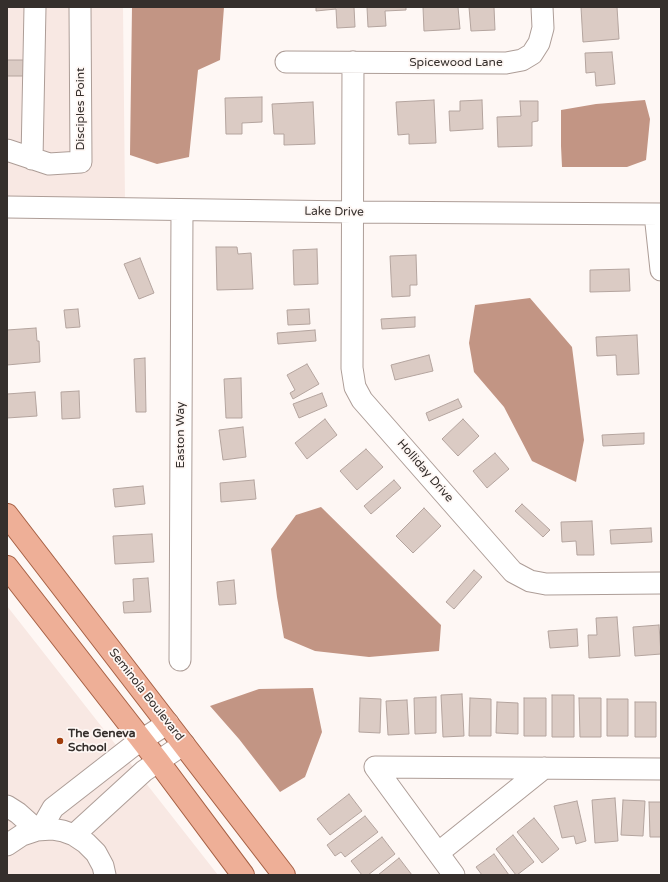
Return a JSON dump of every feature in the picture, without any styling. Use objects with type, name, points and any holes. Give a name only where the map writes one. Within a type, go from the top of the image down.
[{"type":"main road","name":"Seminola Boulevard","points":[[7,515],[284,875]]},
{"type":"main road","points":[[7,567],[158,761],[243,875]]},
{"type":"street","points":[[32,159],[35,7]]},
{"type":"street","name":"Disciples Point","points":[[7,150],[49,164],[81,162],[80,7]]},
{"type":"street","name":"Spicewood Lane","points":[[286,62],[506,64],[522,60],[532,54],[539,43],[542,28],[542,7]]},
{"type":"street","points":[[352,212],[353,62]]},
{"type":"street","name":"Lake Drive","points":[[7,207],[182,211],[658,214]]},
{"type":"street","name":"Easton Way","points":[[180,660],[182,211]]},
{"type":"street","name":"Holliday Drive","points":[[352,212],[352,368],[355,387],[362,400],[513,572],[530,581],[546,584],[661,583]]},
{"type":"street","points":[[658,214],[661,270]]},
{"type":"street","points":[[39,829],[53,808],[141,740],[168,723]]},
{"type":"street","points":[[74,835],[113,799],[158,761],[184,744]]},
{"type":"street","points":[[454,875],[374,767],[661,769]]},
{"type":"street","points":[[438,853],[544,768]]},
{"type":"street","points":[[96,775],[113,799]]},
{"type":"street","points":[[7,806],[39,829]]},
{"type":"street","points":[[7,845],[22,835],[39,829],[63,831],[74,835],[86,843],[96,853],[103,866],[105,875]]},
{"type":"shaded area","points":[[7,7],[123,7],[125,201],[7,198]]},
{"type":"shaded area","points":[[132,7],[224,7],[220,60],[198,70],[189,157],[157,164],[130,155]]},
{"type":"shaded area","points":[[645,100],[650,119],[646,160],[627,167],[562,167],[561,110],[596,104]]},
{"type":"shaded area","points":[[530,298],[572,347],[584,440],[576,482],[532,461],[504,407],[474,372],[469,343],[475,305]]},
{"type":"shaded area","points":[[321,507],[441,625],[439,651],[369,657],[315,651],[284,638],[271,549],[296,515]]},
{"type":"shaded area","name":"The Geneva School","points":[[7,606],[218,875],[7,875]]},
{"type":"shaded area","points":[[313,688],[322,732],[305,777],[280,792],[239,739],[210,706],[259,689]]},
{"type":"building","points":[[316,7],[354,7],[355,27],[337,28],[336,9],[316,11]]},
{"type":"building","points":[[367,7],[406,7],[406,10],[385,11],[386,26],[368,27]]},
{"type":"building","points":[[423,7],[458,7],[460,29],[424,31]]},
{"type":"building","points":[[469,7],[494,7],[495,30],[471,31]]},
{"type":"building","points":[[581,7],[617,7],[619,39],[583,42]]},
{"type":"building","points":[[612,52],[615,84],[596,86],[595,72],[586,73],[585,53]]},
{"type":"building","points":[[7,60],[28,60],[28,76],[7,76]]},
{"type":"building","points":[[262,97],[262,122],[242,123],[242,134],[226,134],[225,98]]},
{"type":"building","points":[[434,100],[436,143],[409,144],[409,134],[398,135],[396,102]]},
{"type":"building","points":[[482,100],[483,129],[450,131],[449,111],[460,111],[460,101]]},
{"type":"building","points":[[520,101],[538,101],[538,121],[532,122],[532,146],[498,147],[497,117],[521,116]]},
{"type":"building","points":[[313,102],[315,144],[284,145],[284,134],[274,134],[272,104]]},
{"type":"building","points":[[216,247],[237,247],[238,254],[251,253],[253,289],[217,290]]},
{"type":"building","points":[[317,249],[318,284],[294,285],[293,250]]},
{"type":"building","points":[[416,255],[417,285],[410,285],[410,296],[392,297],[390,256]]},
{"type":"building","points":[[140,258],[154,293],[139,299],[124,264]]},
{"type":"building","points":[[629,269],[630,291],[590,292],[590,270]]},
{"type":"building","points":[[78,309],[80,327],[66,328],[64,310]]},
{"type":"building","points":[[309,309],[310,324],[288,325],[287,310]]},
{"type":"building","points":[[415,317],[415,327],[382,329],[381,319]]},
{"type":"building","points":[[36,328],[37,341],[39,341],[40,362],[7,365],[7,330]]},
{"type":"building","points":[[315,330],[316,341],[278,344],[277,333]]},
{"type":"building","points":[[637,335],[639,374],[617,375],[616,355],[597,356],[596,337]]},
{"type":"building","points":[[429,355],[433,371],[395,380],[391,365]]},
{"type":"building","points":[[145,358],[146,412],[136,412],[134,359]]},
{"type":"building","points":[[307,364],[319,384],[293,399],[290,393],[295,390],[287,375]]},
{"type":"building","points":[[241,378],[242,418],[226,418],[224,379]]},
{"type":"building","points":[[79,391],[80,418],[62,419],[61,392]]},
{"type":"building","points":[[35,392],[37,416],[7,418],[7,394]]},
{"type":"building","points":[[322,393],[327,406],[299,418],[293,404]]},
{"type":"building","points":[[458,399],[462,407],[429,421],[426,413]]},
{"type":"building","points":[[325,419],[337,435],[307,459],[295,443]]},
{"type":"building","points":[[463,419],[479,436],[458,456],[442,439]]},
{"type":"building","points":[[243,427],[246,457],[223,460],[219,430]]},
{"type":"building","points":[[644,433],[644,444],[603,446],[602,435]]},
{"type":"building","points":[[366,449],[383,467],[357,490],[340,471]]},
{"type":"building","points":[[495,453],[509,469],[487,488],[473,471]]},
{"type":"building","points":[[254,480],[256,499],[221,502],[220,483]]},
{"type":"building","points":[[394,480],[401,488],[371,514],[364,506]]},
{"type":"building","points":[[143,486],[145,504],[115,507],[113,489]]},
{"type":"building","points":[[522,504],[550,530],[543,537],[515,511]]},
{"type":"building","points":[[424,508],[441,526],[413,553],[396,536]]},
{"type":"building","points":[[592,521],[594,555],[577,555],[576,541],[562,542],[561,522]]},
{"type":"building","points":[[651,528],[652,542],[611,544],[610,530]]},
{"type":"building","points":[[152,534],[154,562],[115,564],[113,536]]},
{"type":"building","points":[[474,570],[482,577],[454,609],[446,602]]},
{"type":"building","points":[[148,578],[151,612],[124,613],[123,602],[134,601],[133,579]]},
{"type":"building","points":[[234,580],[236,604],[219,605],[217,582]]},
{"type":"building","points":[[617,617],[620,656],[589,658],[588,635],[597,635],[596,618]]},
{"type":"building","points":[[659,625],[661,654],[635,656],[633,627]]},
{"type":"building","points":[[577,629],[578,646],[550,648],[548,631]]},
{"type":"building","points":[[462,694],[464,736],[443,737],[441,695]]},
{"type":"building","points":[[552,695],[574,695],[574,737],[552,737]]},
{"type":"building","points":[[436,697],[436,733],[415,734],[414,698]]},
{"type":"building","points":[[360,698],[381,699],[380,733],[359,732]]},
{"type":"building","points":[[470,698],[491,699],[491,736],[469,736]]},
{"type":"building","points":[[524,698],[546,698],[546,736],[524,736]]},
{"type":"building","points":[[579,698],[601,698],[601,737],[580,737]]},
{"type":"building","points":[[607,699],[628,699],[628,736],[607,736]]},
{"type":"building","points":[[407,700],[409,734],[388,735],[386,701]]},
{"type":"building","points":[[497,702],[518,703],[518,734],[496,733]]},
{"type":"building","points":[[635,702],[656,702],[656,737],[635,737]]},
{"type":"building","points":[[349,794],[362,811],[330,835],[317,819]]},
{"type":"building","points":[[615,798],[618,841],[595,843],[592,800]]},
{"type":"building","points":[[623,800],[645,801],[643,836],[621,835]]},
{"type":"building","points":[[577,801],[586,841],[576,844],[574,836],[562,838],[554,806]]},
{"type":"building","points":[[649,802],[661,802],[661,837],[650,837]]},
{"type":"building","points":[[365,816],[378,832],[345,857],[341,852],[335,856],[327,845]]},
{"type":"building","points":[[534,818],[559,849],[542,863],[517,832]]},
{"type":"building","points":[[513,835],[534,862],[517,875],[496,849]]},
{"type":"building","points":[[382,837],[395,854],[368,875],[362,875],[351,861]]},
{"type":"building","points":[[494,854],[509,875],[482,875],[476,867]]},
{"type":"building","points":[[399,858],[412,875],[378,875]]},
{"type":"place","name":"The Geneva School","points":[[60,741]]}]
